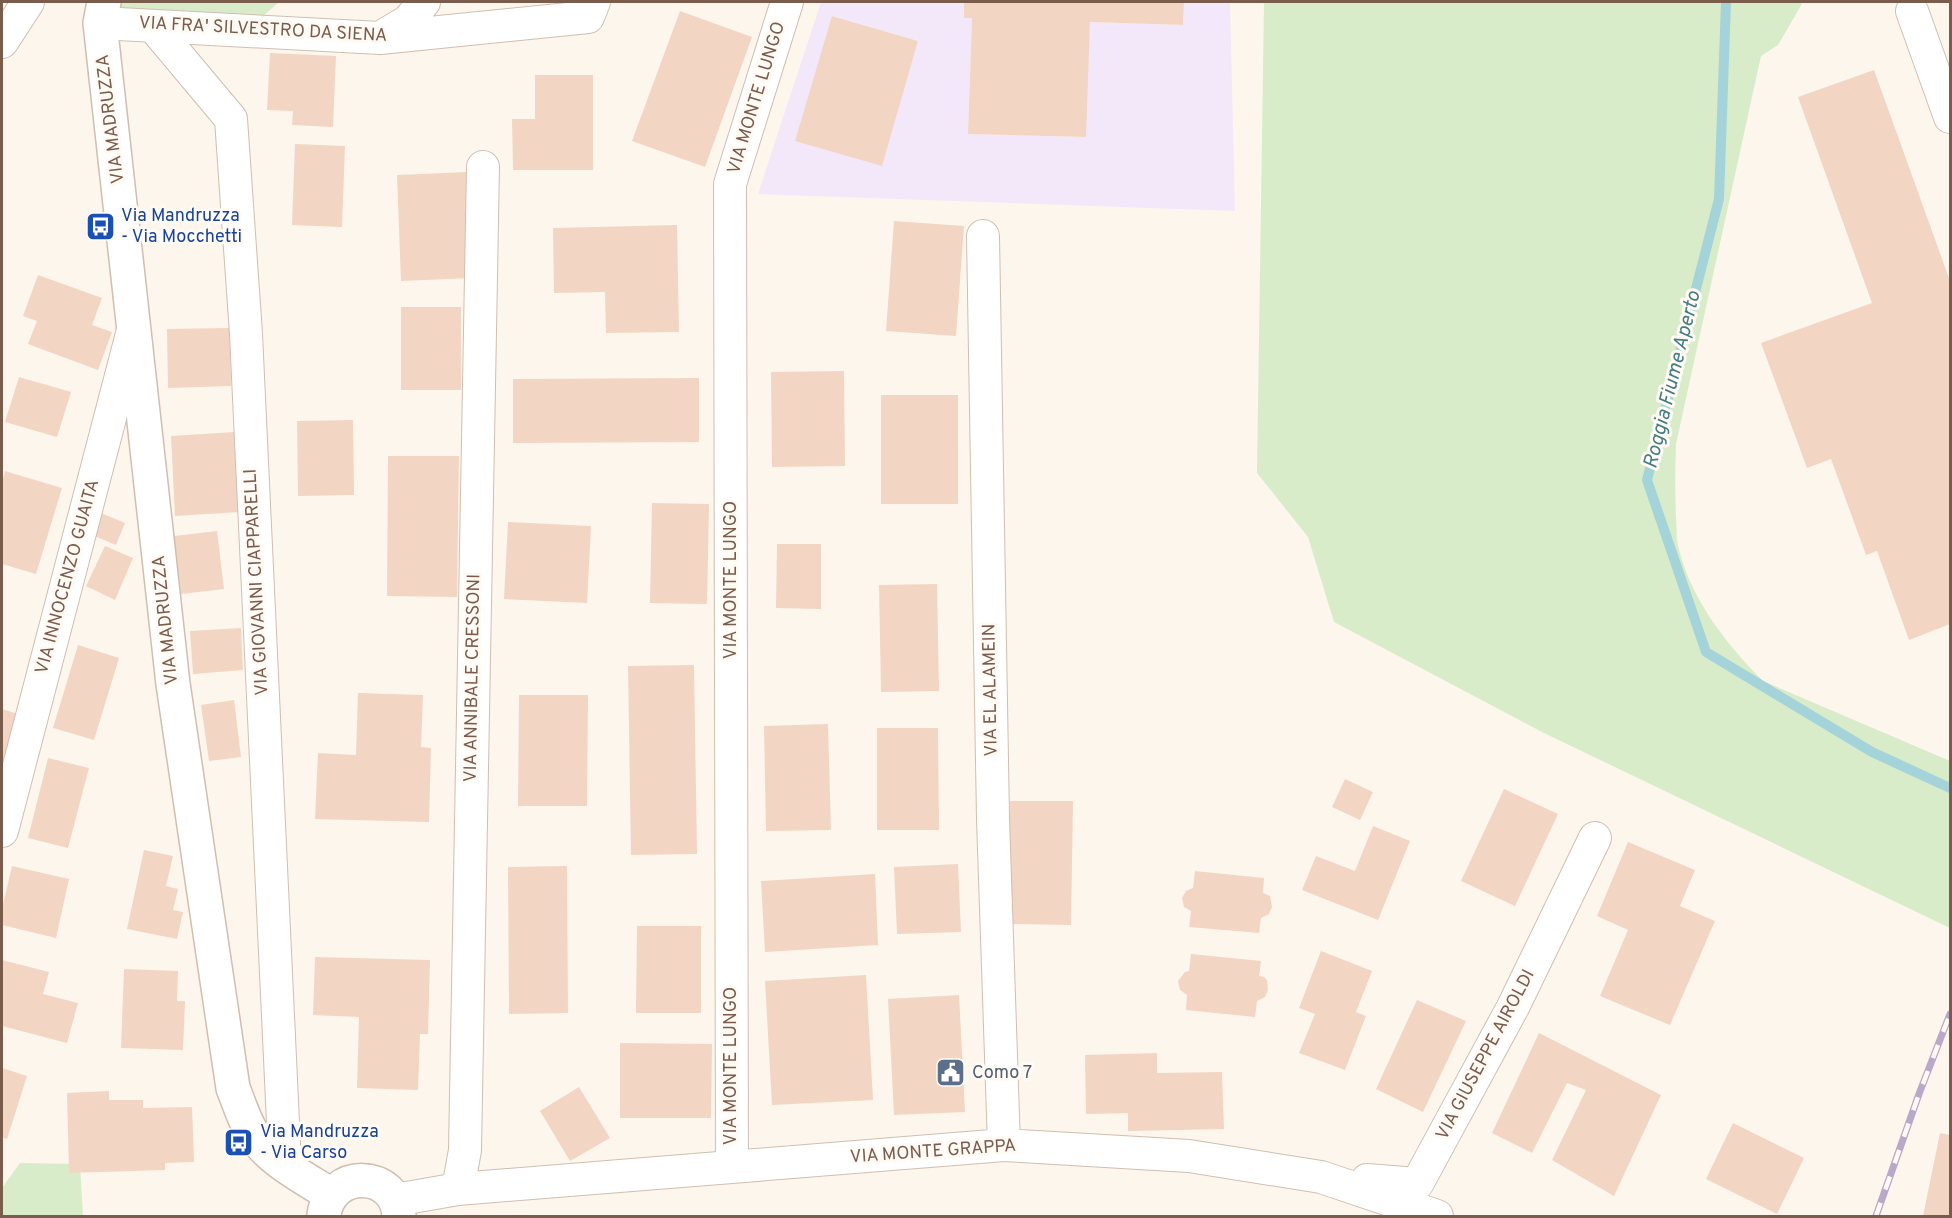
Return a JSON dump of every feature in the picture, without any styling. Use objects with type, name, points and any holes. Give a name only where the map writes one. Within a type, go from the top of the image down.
[{"type":"street","points":[[2,42],[28,2]]},
{"type":"street","points":[[380,38],[408,21],[424,2]]},
{"type":"street","name":"VIA FRA' SILVESTRO DA SIENA","points":[[102,12],[153,26],[380,38],[588,17],[594,2]]},
{"type":"street","name":"VIA MONTE LUNGO","points":[[732,1167],[730,184],[787,2]]},
{"type":"street","points":[[1912,11],[1950,117]]},
{"type":"street","name":"VIA MADRUZZA","points":[[102,12],[173,684],[233,1088],[252,1133],[265,1149],[327,1206]]},
{"type":"street","name":"VIA GIOVANNI CIAPPARELLI","points":[[153,26],[231,119],[246,334],[285,1165]]},
{"type":"street","name":"VIA ANNIBALE CRESSONI","points":[[458,1189],[465,1138],[483,167]]},
{"type":"street","name":"VIA EL ALAMEIN","points":[[983,236],[993,819],[1004,1145]]},
{"type":"street","name":"VIA INNOCENZO GUAITA","points":[[2,831],[134,323]]},
{"type":"street","name":"VIA GIUSEPPE AIROLDI","points":[[1321,1177],[1417,1184],[1513,1007],[1595,838]]},
{"type":"street","name":"VIA MONTE GRAPPA","points":[[402,1211],[458,1189],[1004,1145],[1189,1156],[1321,1177],[1437,1216]]},
{"type":"street","points":[[327,1206],[340,1186],[352,1181],[363,1180],[376,1183],[388,1190],[402,1211]]},
{"type":"shaded area","points":[[821,2],[964,2],[964,17],[972,18],[968,134],[1085,137],[1090,22],[1183,25],[1184,2],[1230,2],[1235,211],[758,194]],"holes":[[[833,16],[918,41],[881,166]]]},
{"type":"green space","points":[[113,2],[279,2],[245,32],[112,5]]},
{"type":"green space","points":[[1264,2],[1803,2],[1778,45],[1761,56],[1676,444],[1677,543],[1691,584],[1711,619],[1763,681],[1950,761],[1950,928],[1544,733],[1334,622],[1308,537],[1257,473]]},
{"type":"green space","points":[[20,1163],[80,1164],[83,1216],[2,1216],[2,1188]]},
{"type":"building","points":[[964,2],[1184,2],[1183,25],[1090,22],[1086,137],[968,134],[972,18],[964,18]]},
{"type":"building","points":[[680,11],[752,37],[705,167],[632,141]]},
{"type":"building","points":[[832,16],[918,41],[882,166],[795,141]]},
{"type":"building","points":[[270,53],[336,56],[333,127],[292,125],[293,111],[267,110]]},
{"type":"building","points":[[1874,70],[1950,281],[1950,624],[1909,640],[1877,551],[1866,555],[1831,459],[1807,468],[1761,343],[1872,303],[1798,97]]},
{"type":"building","points":[[535,75],[593,75],[593,170],[513,170],[512,119],[535,119]]},
{"type":"building","points":[[295,144],[345,146],[342,227],[292,225]]},
{"type":"building","points":[[468,172],[472,278],[401,281],[397,175]]},
{"type":"building","points":[[894,221],[964,226],[956,336],[886,331]]},
{"type":"building","points":[[677,225],[679,332],[606,333],[605,292],[554,293],[553,228]]},
{"type":"building","points":[[38,275],[102,298],[92,325],[112,332],[98,370],[28,344],[37,321],[23,316]]},
{"type":"building","points":[[401,307],[461,307],[461,390],[401,390]]},
{"type":"building","points":[[230,328],[231,386],[168,388],[167,329]]},
{"type":"building","points":[[844,371],[845,466],[772,467],[771,372]]},
{"type":"building","points":[[19,377],[71,392],[57,437],[5,422]]},
{"type":"building","points":[[699,378],[699,442],[513,443],[513,379]]},
{"type":"building","points":[[881,395],[958,395],[958,504],[881,504]]},
{"type":"building","points":[[353,420],[354,495],[298,496],[297,421]]},
{"type":"building","points":[[235,432],[239,512],[175,516],[171,436]]},
{"type":"building","points":[[388,456],[459,456],[457,597],[387,596]]},
{"type":"building","points":[[5,471],[62,488],[36,574],[2,564],[2,483]]},
{"type":"building","points":[[652,503],[709,504],[707,604],[650,603]]},
{"type":"building","points":[[101,513],[125,523],[116,545],[92,535]]},
{"type":"building","points":[[508,522],[591,526],[587,603],[504,599]]},
{"type":"building","points":[[217,531],[224,589],[181,594],[174,536]]},
{"type":"building","points":[[777,544],[821,544],[821,609],[776,608]]},
{"type":"building","points":[[105,546],[133,558],[115,600],[86,586]]},
{"type":"building","points":[[937,584],[939,691],[881,692],[879,585]]},
{"type":"building","points":[[241,628],[243,670],[193,674],[190,631]]},
{"type":"building","points":[[78,645],[119,658],[94,740],[53,728]]},
{"type":"building","points":[[694,665],[697,854],[631,855],[628,666]]},
{"type":"building","points":[[358,693],[423,695],[421,747],[431,748],[429,822],[315,819],[318,753],[356,755]]},
{"type":"building","points":[[519,695],[588,695],[587,806],[518,806]]},
{"type":"building","points":[[234,700],[241,757],[209,761],[201,705]]},
{"type":"building","points":[[2,709],[18,714],[2,769]]},
{"type":"building","points":[[828,724],[831,830],[766,831],[764,726]]},
{"type":"building","points":[[877,728],[938,728],[939,830],[877,830]]},
{"type":"building","points":[[48,758],[89,768],[68,848],[28,838]]},
{"type":"building","points":[[1345,779],[1373,792],[1360,820],[1332,807]]},
{"type":"building","points":[[1504,789],[1558,814],[1515,906],[1461,881]]},
{"type":"building","points":[[1010,801],[1073,801],[1071,925],[1009,924]]},
{"type":"building","points":[[1373,826],[1410,841],[1378,920],[1302,890],[1316,856],[1355,871]]},
{"type":"building","points":[[1628,842],[1695,870],[1680,906],[1715,921],[1670,1025],[1600,996],[1628,930],[1597,916]]},
{"type":"building","points":[[144,850],[173,856],[166,886],[178,889],[173,910],[183,912],[177,939],[127,929]]},
{"type":"building","points":[[958,864],[961,932],[897,934],[894,867]]},
{"type":"building","points":[[12,866],[69,879],[56,938],[2,925],[2,909]]},
{"type":"building","points":[[567,866],[568,1013],[509,1014],[508,867]]},
{"type":"building","points":[[1195,871],[1264,878],[1263,893],[1270,896],[1272,907],[1269,914],[1261,918],[1259,933],[1189,927],[1191,911],[1184,907],[1182,898],[1186,891],[1193,888]]},
{"type":"building","points":[[875,874],[878,945],[765,952],[761,881]]},
{"type":"building","points":[[637,926],[701,926],[701,1013],[636,1013]]},
{"type":"building","points":[[1321,951],[1372,971],[1356,1012],[1366,1016],[1345,1070],[1299,1053],[1315,1014],[1299,1008]]},
{"type":"building","points":[[1191,954],[1261,961],[1259,976],[1267,980],[1268,990],[1265,997],[1257,1001],[1255,1017],[1186,1010],[1187,995],[1180,990],[1178,981],[1185,972],[1189,971]]},
{"type":"building","points":[[315,957],[430,960],[428,1034],[420,1034],[418,1090],[357,1088],[359,1017],[313,1015]]},
{"type":"building","points":[[2,960],[49,972],[43,994],[78,1003],[67,1043],[2,1026]]},
{"type":"building","points":[[124,969],[178,971],[177,1001],[185,1001],[183,1050],[121,1048]]},
{"type":"building","points":[[866,975],[873,1100],[772,1105],[765,981]]},
{"type":"building","points":[[959,995],[965,1112],[894,1115],[888,999]]},
{"type":"building","points":[[1417,1000],[1466,1021],[1423,1112],[1376,1089]]},
{"type":"building","points":[[1539,1033],[1661,1095],[1614,1196],[1552,1160],[1586,1090],[1567,1083],[1532,1153],[1492,1133]]},
{"type":"building","points":[[620,1043],[712,1044],[711,1118],[620,1118]]},
{"type":"building","points":[[1157,1053],[1157,1073],[1222,1072],[1224,1129],[1128,1131],[1128,1113],[1086,1114],[1085,1055]]},
{"type":"building","points":[[2,1068],[27,1076],[7,1139],[2,1138]]},
{"type":"building","points":[[579,1087],[610,1138],[570,1161],[540,1111]]},
{"type":"building","points":[[109,1091],[109,1100],[143,1100],[143,1108],[192,1107],[194,1162],[165,1163],[165,1170],[69,1173],[67,1093]]},
{"type":"building","points":[[1733,1123],[1804,1158],[1777,1214],[1706,1179]]},
{"type":"building","points":[[1940,1133],[1950,1135],[1950,1216],[1923,1216]]},
{"type":"waterway","name":"Roggia Fiume Aperto","points":[[1726,2],[1719,199],[1647,480],[1706,652],[1872,752],[1950,788]]},
{"type":"railway","points":[[1876,1216],[1950,1014]]},
{"type":"place","name":"Via Mandruzza - Via Mocchetti","points":[[100,226]]},
{"type":"place","name":"Como 7","points":[[951,1073]]},
{"type":"place","name":"Via Mandruzza - Via Carso","points":[[239,1142]]}]
